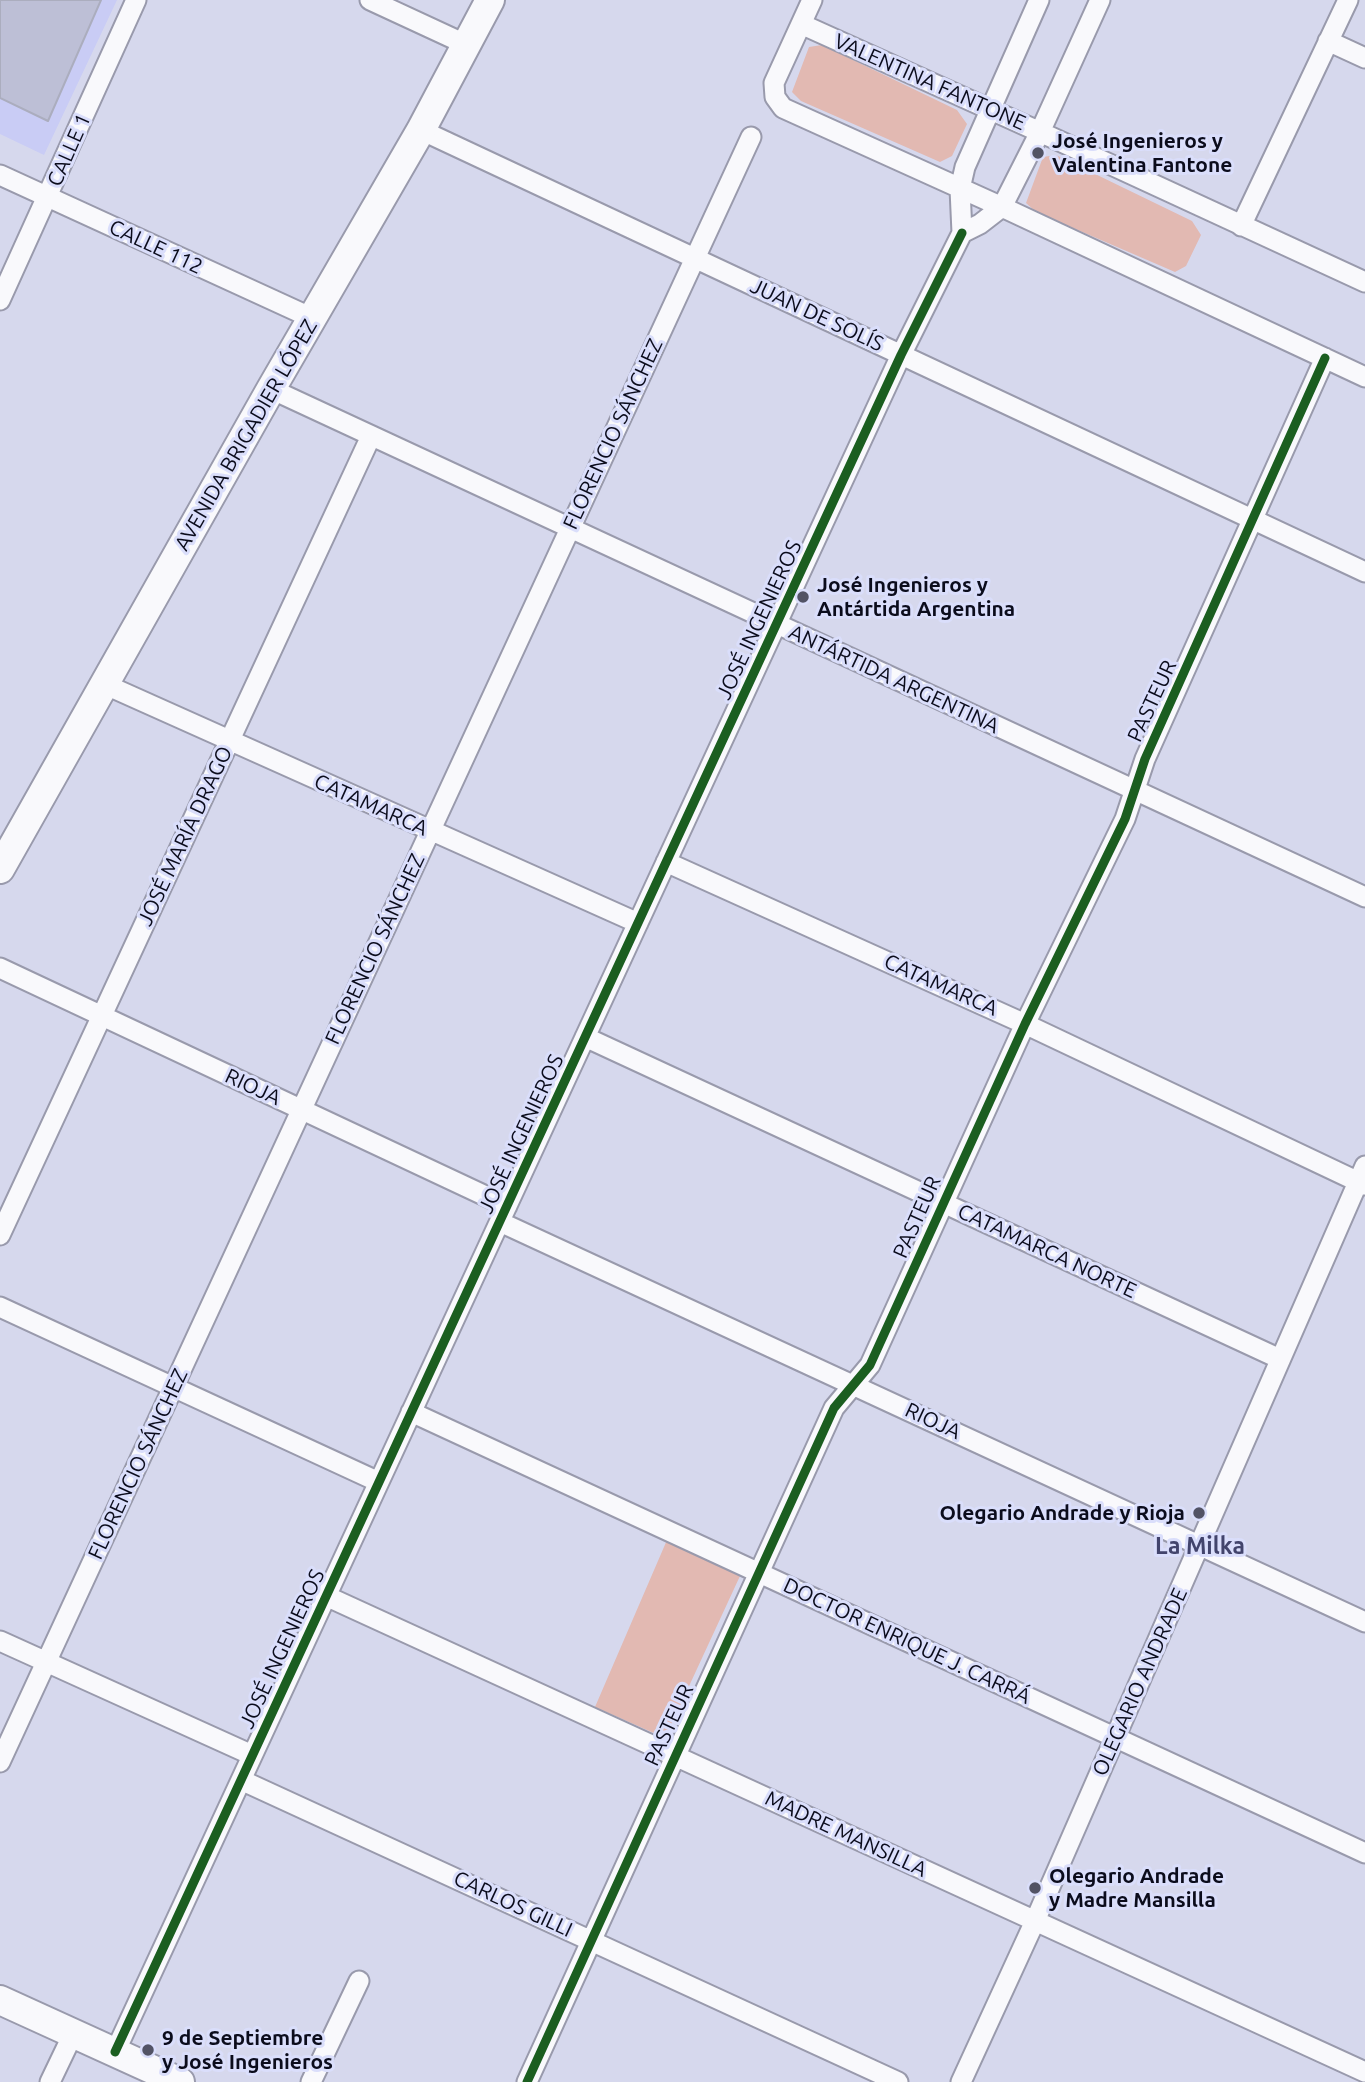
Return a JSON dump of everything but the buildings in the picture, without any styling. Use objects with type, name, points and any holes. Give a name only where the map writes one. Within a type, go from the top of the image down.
[{"type":"street","name":"CALLE 1","points":[[0,300],[136,0]]},
{"type":"street","points":[[370,0],[465,44]]},
{"type":"street","name":"AVENIDA BRIGADIER LÓPEZ","points":[[3,855],[421,130],[490,0]]},
{"type":"street","points":[[812,0],[774,83],[775,97],[783,108],[1365,377]]},
{"type":"street","points":[[1039,0],[965,167],[960,189],[962,233],[980,224],[1002,207],[1040,132],[1100,0]]},
{"type":"street","points":[[1241,226],[1348,0]]},
{"type":"street","name":"VALENTINA FANTONE","points":[[801,24],[1365,282]]},
{"type":"street","points":[[1328,41],[1365,58]]},
{"type":"street","name":"JUAN DE SOLÍS","points":[[421,130],[1365,572]]},
{"type":"street","name":"FLORENCIO SÁNCHEZ","points":[[0,1762],[751,137]]},
{"type":"street","name":"CALLE 112","points":[[0,175],[312,318]]},
{"type":"street","name":"JOSÉ INGENIEROS","points":[[115,2052],[901,355],[962,233]]},
{"type":"street","name":"PASTEUR","points":[[527,2082],[834,1408],[870,1365],[1025,1024],[1125,819],[1145,759],[1325,358]]},
{"type":"street","name":"ANTÁRTIDA ARGENTINA","points":[[271,389],[1365,897]]},
{"type":"street","name":"JOSÉ MARÍA DRAGO","points":[[0,1235],[371,436]]},
{"type":"street","name":"CATAMARCA","points":[[104,684],[638,923]]},
{"type":"street","name":"CATAMARCA","points":[[666,862],[1363,1178]]},
{"type":"street","name":"RIOJA","points":[[0,968],[301,1110],[503,1214],[853,1385],[1365,1622]]},
{"type":"street","name":"CATAMARCA NORTE","points":[[585,1037],[1280,1359]]},
{"type":"street","name":"OLEGARIO ANDRADE","points":[[961,2082],[1035,1921],[1280,1359],[1363,1178]]},
{"type":"street","points":[[0,1307],[379,1482]]},
{"type":"street","name":"DOCTOR ENRIQUE J. CARRÁ","points":[[411,1412],[1365,1853]]},
{"type":"street","name":"MADRE MANSILLA","points":[[326,1596],[1365,2072]]},
{"type":"street","points":[[0,1641],[252,1755]]},
{"type":"street","name":"CARLOS GILLI","points":[[241,1780],[898,2082]]},
{"type":"street","points":[[311,2082],[359,1981]]},
{"type":"street","points":[[0,2000],[180,2082]]},
{"type":"street","points":[[50,2082],[73,2034]]},
{"type":"shaded area","points":[[0,0],[117,0],[44,155],[0,134]]},
{"type":"shaded area","points":[[822,45],[957,110],[967,124],[952,156],[940,162],[801,101],[792,92],[809,47]]},
{"type":"shaded area","points":[[1056,155],[1192,221],[1201,235],[1186,266],[1175,272],[1036,212],[1026,203],[1043,157]]},
{"type":"shaded area","points":[[667,1540],[740,1576],[665,1738],[595,1707]]},
{"type":"cycle path","points":[[115,2052],[901,355],[962,233]]},
{"type":"cycle path","points":[[527,2082],[834,1408],[870,1365],[1025,1024],[1125,819],[1145,759],[1325,358]]},
{"type":"place","name":"José Ingenieros y Valentina Fantone","points":[[1038,153]]},
{"type":"place","name":"José Ingenieros y Antártida Argentina","points":[[803,597]]},
{"type":"place","name":"Olegario Andrade y Rioja","points":[[1199,1513]]},
{"type":"place","name":"Olegario Andrade y Madre Mansilla","points":[[1035,1888]]},
{"type":"place","name":"9 de Septiembre y José Ingenieros","points":[[148,2050]]},
{"type":"district","name":"La Milka","points":[[1200,1546]]}]
